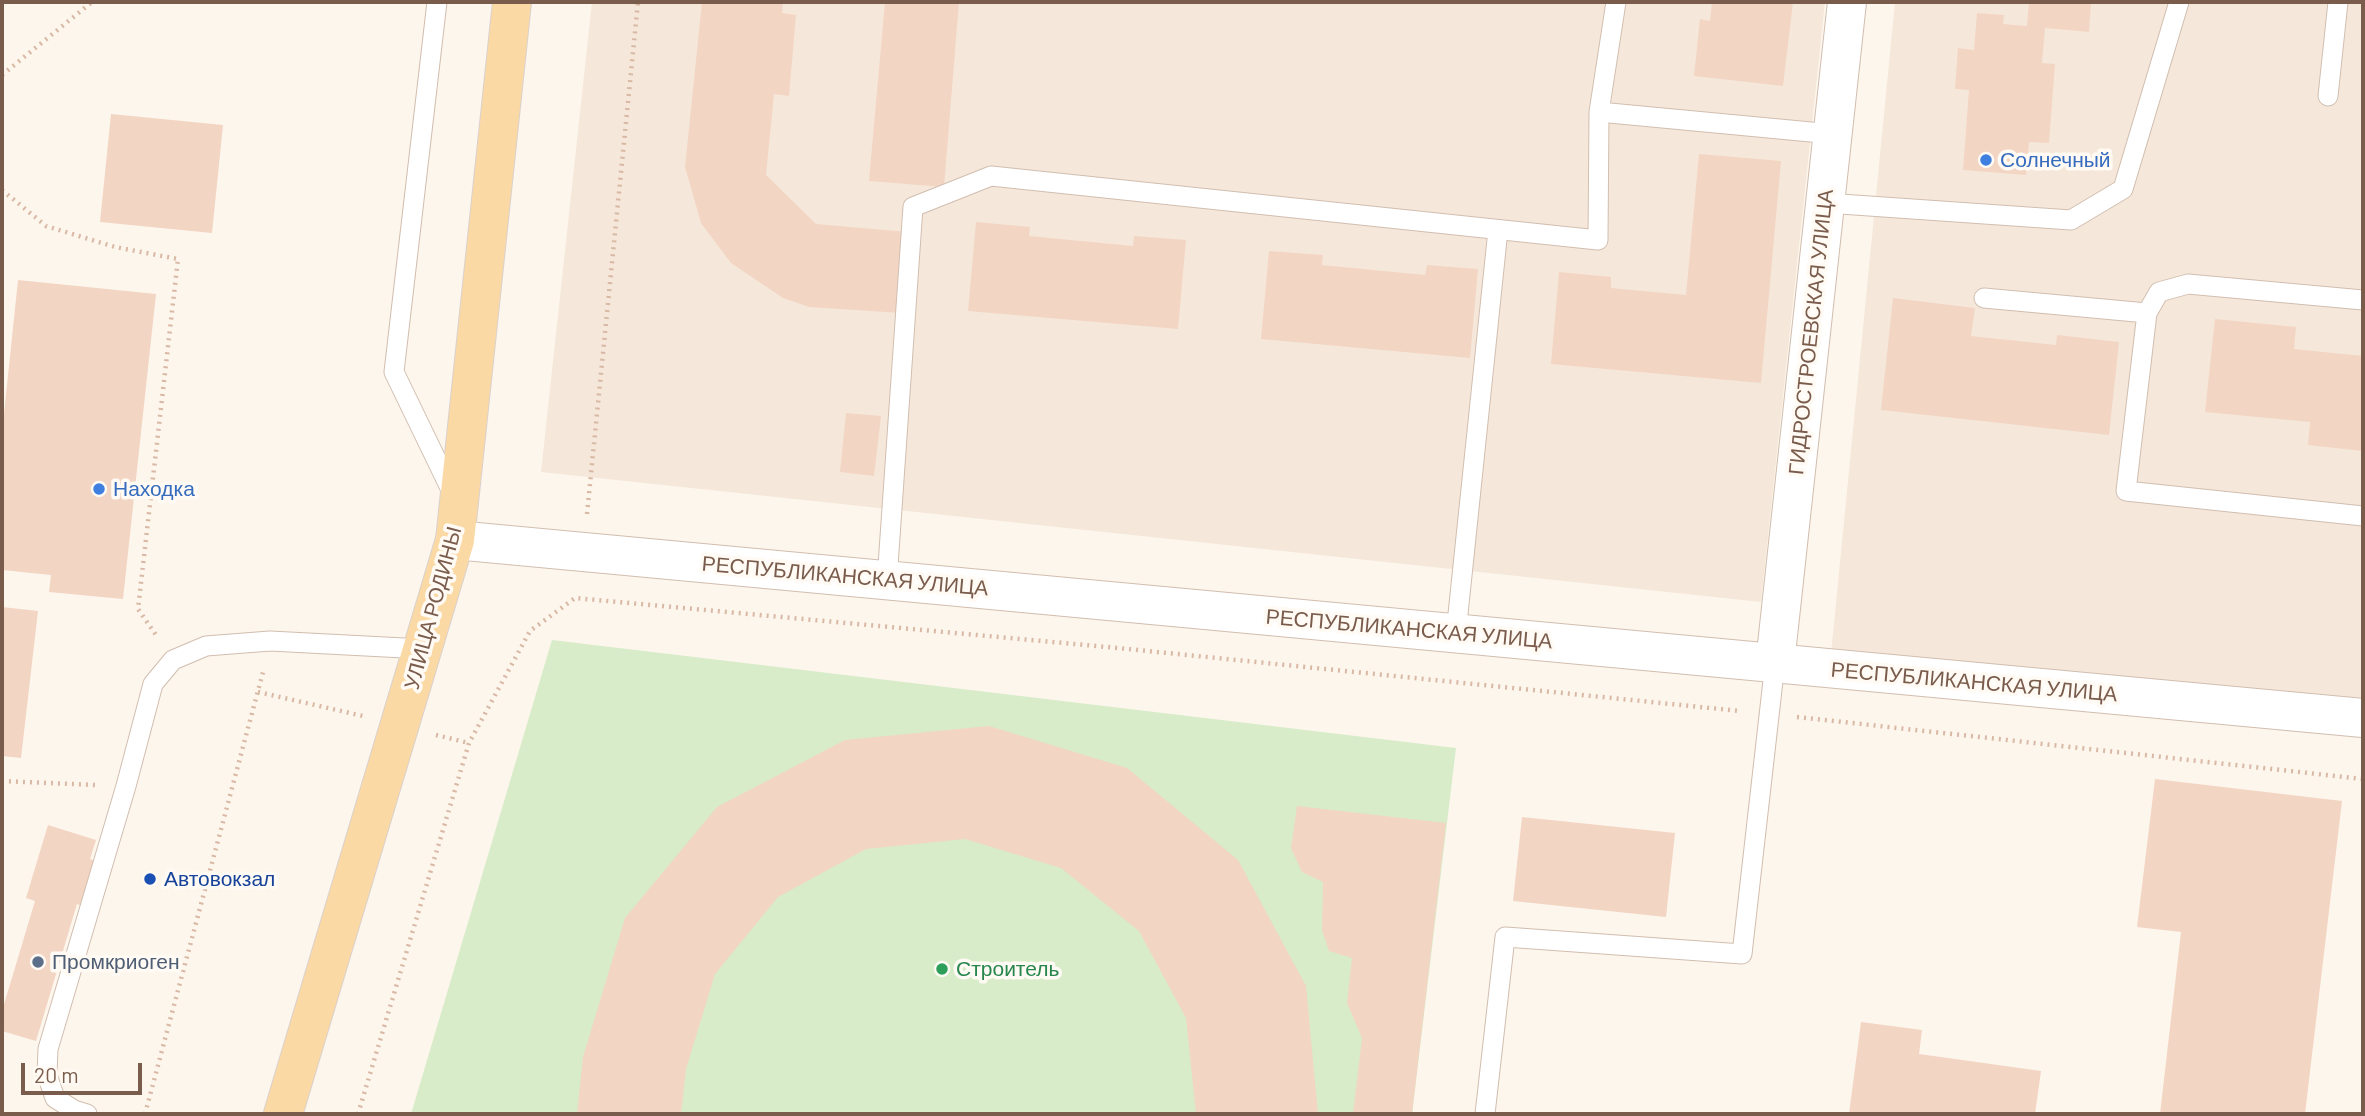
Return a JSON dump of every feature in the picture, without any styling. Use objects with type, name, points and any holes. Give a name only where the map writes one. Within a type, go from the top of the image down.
[{"type":"main road","name":"УЛИЦА РОДИНЫ","points":[[284,1114],[423,649],[457,523],[512,2]]},
{"type":"street","name":"ГИДРОСТРОЕВСКАЯ УЛИЦА","points":[[1775,663],[1847,2]]},
{"type":"street","name":"РЕСПУБЛИКАНСКАЯ УЛИЦА","points":[[457,523],[584,552],[2363,718]]},
{"type":"lane","points":[[437,2],[394,372],[457,523]]},
{"type":"lane","points":[[887,580],[913,207],[991,176],[1598,240],[1599,113],[1616,2]]},
{"type":"lane","points":[[1826,203],[2071,220],[2123,189],[2179,2]]},
{"type":"lane","points":[[2328,96],[2338,2]]},
{"type":"lane","points":[[1599,113],[1832,134]]},
{"type":"lane","points":[[1456,633],[1498,230]]},
{"type":"lane","points":[[2363,300],[2188,284],[2159,292],[2147,313],[2126,491],[2363,516]]},
{"type":"lane","points":[[1984,298],[2147,313]]},
{"type":"lane","points":[[87,1114],[74,1111],[55,1098],[47,1075],[48,1049],[127,786],[153,684],[173,660],[206,646],[270,641],[423,649]]},
{"type":"lane","points":[[1485,1114],[1505,937],[1742,954],[1775,663]]},
{"type":"path","points":[[2,75],[92,2]]},
{"type":"path","points":[[575,598],[584,552],[638,2]]},
{"type":"path","points":[[2,190],[46,226],[115,247],[178,259],[138,609],[173,660]]},
{"type":"path","points":[[358,1114],[469,743],[530,631],[575,598],[1118,648],[1768,714],[2363,779]]},
{"type":"path","points":[[145,1114],[270,641]]},
{"type":"path","points":[[2,781],[127,786]]},
{"type":"shaded area","points":[[592,2],[1825,2],[1761,602],[541,472]]},
{"type":"shaded area","points":[[1895,2],[2363,2],[2363,698],[1831,654]]},
{"type":"green space","name":"Строитель","points":[[552,640],[1456,748],[1412,1114],[411,1114]]},
{"type":"building","points":[[702,2],[783,2],[782,13],[796,15],[789,96],[774,94],[766,175],[816,224],[908,232],[901,313],[809,307],[783,298],[731,263],[701,223],[685,167]]},
{"type":"building","points":[[885,2],[959,2],[944,187],[869,181]]},
{"type":"building","points":[[1712,2],[1793,2],[1783,86],[1694,76],[1700,19],[1710,21]]},
{"type":"building","points":[[2029,2],[2091,2],[2089,32],[2045,28],[2042,63],[2055,64],[2049,143],[2029,142],[2026,175],[1963,170],[1969,90],[1955,89],[1958,48],[1974,50],[1977,13],[2004,15],[2003,24],[2027,26]]},
{"type":"building","points":[[111,114],[223,125],[212,233],[100,222]]},
{"type":"building","points":[[1699,154],[1781,161],[1761,383],[1551,364],[1559,272],[1611,277],[1611,288],[1686,295]]},
{"type":"building","points":[[976,222],[1030,227],[1029,236],[1133,246],[1134,236],[1186,240],[1178,329],[968,311]]},
{"type":"building","points":[[1269,251],[1323,255],[1322,265],[1425,275],[1427,265],[1478,269],[1470,358],[1261,339]]},
{"type":"building","points":[[18,280],[156,294],[123,599],[49,592],[51,575],[2,570],[2,433]]},
{"type":"building","points":[[1893,298],[1975,308],[1971,336],[2056,345],[2057,335],[2119,342],[2109,435],[1881,410]]},
{"type":"building","points":[[2215,319],[2296,327],[2294,349],[2363,356],[2363,451],[2308,445],[2310,422],[2205,412]]},
{"type":"building","points":[[846,413],[881,416],[874,476],[840,472]]},
{"type":"building","points":[[2,607],[38,611],[21,758],[2,756]]},
{"type":"building","points":[[989,726],[1127,768],[1238,860],[1306,986],[1318,1114],[1196,1114],[1186,1018],[1139,931],[1061,868],[965,839],[866,849],[778,897],[715,974],[686,1069],[681,1114],[577,1114],[583,1057],[625,918],[717,807],[845,740]]},
{"type":"building","points":[[2155,779],[2342,801],[2305,1114],[2160,1114],[2181,932],[2137,927]]},
{"type":"building","points":[[1297,806],[1446,823],[1412,1114],[1353,1114],[1362,1038],[1347,1003],[1352,958],[1329,951],[1322,930],[1323,882],[1302,872],[1291,848]]},
{"type":"building","points":[[1522,817],[1675,833],[1666,917],[1513,901]]},
{"type":"building","points":[[48,825],[96,840],[90,859],[96,861],[82,906],[77,904],[36,1041],[2,1031],[2,1011],[35,901],[26,898]]},
{"type":"building","points":[[1861,1022],[1922,1030],[1919,1054],[2041,1071],[2035,1114],[1849,1114]]},
{"type":"place","name":"Солнечный","points":[[1986,160]]},
{"type":"place","name":"Находка","points":[[99,489]]},
{"type":"place","name":"Автовокзал","points":[[150,879]]},
{"type":"place","name":"Промкриоген","points":[[38,962]]},
{"type":"place","name":"Строитель","points":[[942,969]]}]
